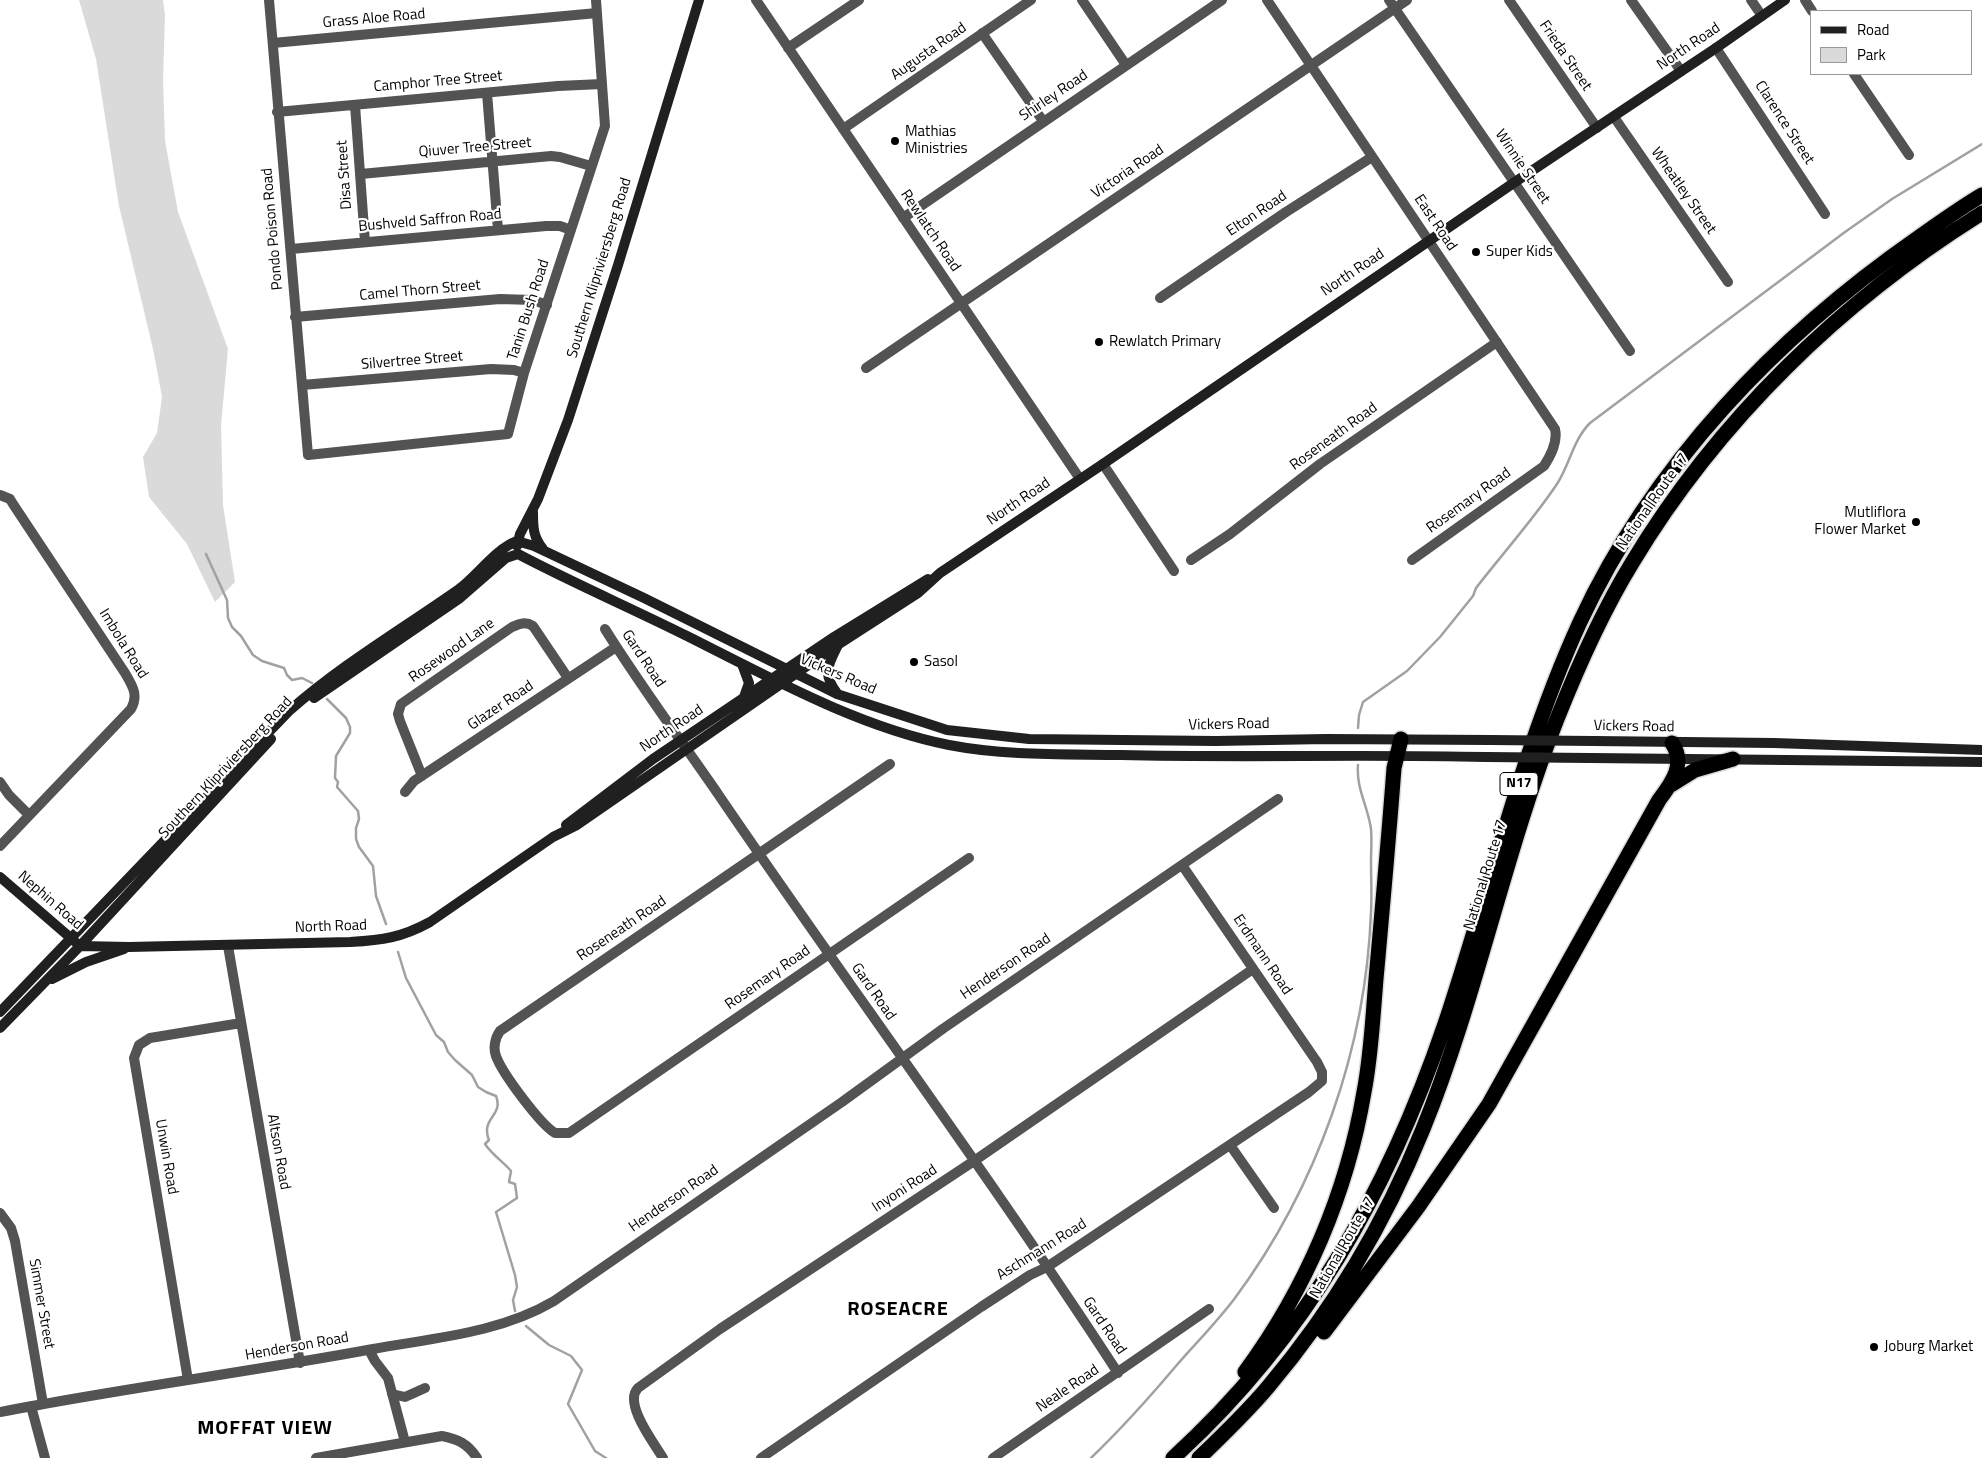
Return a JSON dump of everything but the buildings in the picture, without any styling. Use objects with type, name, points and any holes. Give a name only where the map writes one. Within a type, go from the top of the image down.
[{"type":"highway","name":"N17","points":[[1173,1458],[1253,1376],[1303,1313],[1352,1237],[1387,1168],[1425,1079],[1444,1026],[1537,726],[1557,673],[1582,618],[1626,538],[1690,447],[1717,414],[1778,351],[1878,267],[1982,195]]},
{"type":"highway","name":"National Route 17","points":[[1199,1458],[1266,1389],[1323,1317],[1369,1242],[1397,1188],[1438,1090],[1461,1021],[1520,822],[1557,718],[1581,662],[1632,563],[1663,515],[1715,444],[1779,375],[1857,304],[1909,262],[1982,213]]},
{"type":"highway","points":[[1206,1426],[1257,1356],[1301,1282],[1334,1209],[1346,1172],[1365,1091],[1388,853],[1394,768],[1401,739]]},
{"type":"highway","points":[[1209,1458],[1261,1407],[1378,1262],[1449,1165],[1489,1104],[1659,800],[1669,786],[1678,768],[1678,759],[1672,743]]},
{"type":"highway","points":[[1669,786],[1685,774],[1734,759]]},
{"type":"main road","name":"Southern Klipriviersberg Road","points":[[0,1028],[80,946],[174,838],[289,711],[309,693],[394,632],[460,588],[501,550],[517,541],[533,510],[554,459],[612,283],[699,0]]},
{"type":"main road","name":"North Road","points":[[80,946],[228,946],[382,940],[404,935],[430,922],[553,837],[589,806],[683,745],[907,591],[940,573],[1103,464],[1428,241],[1785,0]]},
{"type":"main road","points":[[533,510],[533,531],[536,539],[546,552]]},
{"type":"main road","points":[[517,541],[518,554]]},
{"type":"main road","name":"Vickers Road","points":[[517,541],[546,552],[644,598],[837,694],[940,728],[998,737],[1209,741],[1401,739],[1774,743],[1982,750]]},
{"type":"main road","name":"Southern Klipriviersberg Road","points":[[0,1012],[312,700],[460,598],[506,558],[518,554]]},
{"type":"main road","name":"Vickers Road","points":[[518,554],[777,681],[863,718],[916,736],[980,750],[1027,754],[1166,756],[1397,754],[1486,757],[1982,762]]},
{"type":"main road","name":"North Road","points":[[791,671],[839,644],[918,593],[940,573]]},
{"type":"main road","points":[[837,694],[832,687],[827,673],[839,644]]},
{"type":"main road","points":[[742,664],[750,682],[743,698]]},
{"type":"main road","name":"North Road","points":[[683,745],[743,698],[777,681]]},
{"type":"main road","name":"Nephin Road","points":[[0,877],[80,946]]},
{"type":"main road","points":[[37,990],[72,968],[129,947]]},
{"type":"street","name":"Pondo Poison Road","points":[[269,0],[277,112],[291,249],[295,317],[308,456]]},
{"type":"street","name":"Tanin Bush Road","points":[[308,456],[508,434],[524,373],[605,126],[596,0]]},
{"type":"street","name":"Rewlatch Road","points":[[756,0],[1080,479]]},
{"type":"street","points":[[788,48],[859,0]]},
{"type":"street","name":"Augusta Road","points":[[843,129],[1031,0]]},
{"type":"street","points":[[1082,0],[1126,65]]},
{"type":"street","name":"Shirley Road","points":[[903,218],[1222,0]]},
{"type":"street","name":"East Road","points":[[1267,0],[1555,429],[1555,444],[1544,466]]},
{"type":"street","name":"Victoria Road","points":[[866,368],[1311,66],[1392,4],[1407,0]]},
{"type":"street","name":"Frieda Street","points":[[1510,0],[1596,128]]},
{"type":"street","points":[[1632,0],[1681,71]]},
{"type":"street","points":[[1751,0],[1762,16]]},
{"type":"street","name":"Winnie Street","points":[[1392,4],[1630,350]]},
{"type":"street","name":"Grass Aloe Road","points":[[273,43],[597,13]]},
{"type":"street","points":[[982,33],[1043,121]]},
{"type":"street","name":"Clarence Street","points":[[1716,48],[1826,214]]},
{"type":"street","points":[[1855,75],[1909,155]]},
{"type":"street","name":"Camphor Tree Street","points":[[277,112],[558,86],[602,84]]},
{"type":"street","points":[[487,93],[498,230]]},
{"type":"street","name":"Disa Street","points":[[355,105],[365,242]]},
{"type":"street","name":"Wheatley Street","points":[[1614,117],[1728,282]]},
{"type":"street","name":"Qiuver Tree Street","points":[[361,174],[551,156],[591,166]]},
{"type":"street","name":"Elton Road","points":[[1160,298],[1286,212],[1372,157]]},
{"type":"street","name":"Bushveld Saffron Road","points":[[291,249],[546,226],[560,226],[571,230]]},
{"type":"street","name":"Camel Thorn Street","points":[[295,317],[500,299],[533,300],[547,306]]},
{"type":"street","name":"Roseneath Road","points":[[1191,560],[1230,534],[1320,464],[1497,342]]},
{"type":"street","name":"Silvertree Street","points":[[302,385],[491,369],[514,370],[524,373]]},
{"type":"street","points":[[1103,464],[1174,571]]},
{"type":"street","name":"Rosemary Road","points":[[1412,560],[1544,466]]},
{"type":"street","name":"Imbola Road","points":[[0,495],[10,499],[125,673],[135,693],[131,709],[0,846]]},
{"type":"street","name":"Rosewood Lane","points":[[422,776],[400,721],[398,714],[401,704],[512,627],[520,623],[527,623],[533,626],[568,678]]},
{"type":"street","name":"Gard Road","points":[[605,629],[683,745],[901,1059],[936,1105],[1118,1373]]},
{"type":"street","name":"Glazer Road","points":[[405,792],[414,781],[616,647]]},
{"type":"street","name":"Roseneath Road","points":[[585,1124],[565,1135],[555,1134],[543,1124],[496,1057],[495,1046],[498,1034],[890,764]]},
{"type":"street","points":[[0,782],[9,795],[29,815]]},
{"type":"street","name":"Henderson Road","points":[[0,1412],[300,1363],[472,1332],[506,1324],[535,1313],[988,997],[1278,799]]},
{"type":"street","name":"Rosemary Road","points":[[585,1124],[969,858]]},
{"type":"street","name":"Erdmann Road","points":[[1182,866],[1317,1062]]},
{"type":"street","name":"Altson Road","points":[[228,946],[300,1363]]},
{"type":"street","name":"Inyoni Road","points":[[663,1458],[634,1407],[633,1395],[638,1388],[720,1329],[974,1161],[1253,969]]},
{"type":"street","name":"Unwin Road","points":[[188,1380],[134,1058],[139,1045],[150,1038],[241,1023]]},
{"type":"street","name":"Aschmann Road","points":[[761,1458],[981,1307],[1030,1275],[1047,1267],[1318,1085],[1322,1081],[1323,1076],[1317,1062]]},
{"type":"street","points":[[1230,1145],[1274,1208]]},
{"type":"street","name":"Simmer Street","points":[[0,1213],[11,1228],[15,1241],[44,1404]]},
{"type":"street","name":"Neale Road","points":[[993,1458],[1209,1309]]},
{"type":"street","points":[[369,1350],[386,1375],[405,1442]]},
{"type":"street","points":[[392,1394],[405,1397],[425,1388]]},
{"type":"street","points":[[31,1406],[46,1458]]},
{"type":"street","points":[[316,1458],[436,1437],[454,1439],[471,1448],[477,1458]]},
{"type":"green space","points":[[79,0],[163,0],[165,16],[163,80],[165,141],[178,212],[228,349],[221,425],[223,505],[235,582],[215,602],[187,544],[149,497],[143,457],[157,433],[162,397],[153,349],[119,206],[96,59]]},
{"type":"waterway","points":[[1358,728],[1363,702],[1407,671],[1440,637],[1548,497],[1557,484],[1576,444],[1590,423],[1845,232],[1892,199],[1982,144]]},
{"type":"waterway","points":[[206,554],[227,600],[228,618],[232,627],[241,636],[253,655],[262,661],[284,668],[292,680],[302,678],[312,683]]},
{"type":"waterway","points":[[327,699],[346,718],[350,727],[350,733],[336,756],[335,778],[338,782],[337,787],[358,811],[359,819],[356,828],[356,839],[359,847],[373,866],[376,896],[386,924]]},
{"type":"waterway","points":[[1091,1458],[1145,1402],[1235,1298],[1264,1255],[1290,1210],[1313,1163],[1332,1115],[1347,1065],[1359,1014],[1367,963],[1371,912],[1371,829],[1360,790],[1358,765]]},
{"type":"waterway","points":[[398,952],[406,978],[436,1035],[444,1042],[448,1052],[455,1060],[472,1075],[478,1087],[496,1096],[497,1108],[487,1127],[489,1140],[485,1144],[511,1171],[509,1182],[515,1184],[517,1198],[496,1212],[515,1275],[517,1287],[513,1300],[515,1311]]},
{"type":"waterway","points":[[526,1326],[549,1345],[571,1356],[582,1370],[568,1404],[595,1451],[606,1458]]},
{"type":"place","name":"Mathias Ministries","points":[[895,141]]},
{"type":"place","name":"Super Kids","points":[[1476,252]]},
{"type":"place","name":"Rewlatch Primary","points":[[1099,342]]},
{"type":"place","name":"Mutliflora Flower Market","points":[[1916,522]]},
{"type":"place","name":"Sasol","points":[[914,662]]},
{"type":"place","name":"Joburg Market","points":[[1874,1347]]},
{"type":"district","name":"ROSEACRE","points":[[898,1310]]},
{"type":"district","name":"MOFFAT VIEW","points":[[265,1429]]}]
